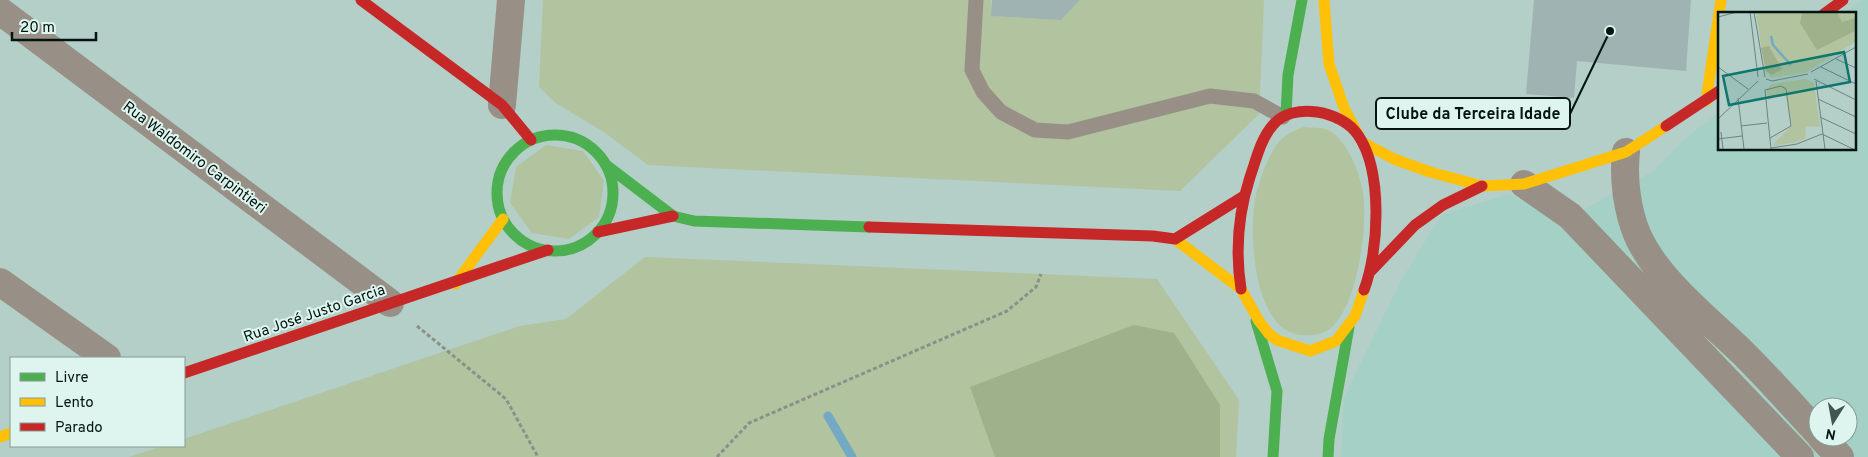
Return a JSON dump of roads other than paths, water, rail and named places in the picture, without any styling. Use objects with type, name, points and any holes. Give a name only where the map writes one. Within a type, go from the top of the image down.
[{"type":"street","points":[[361,0],[502,105],[531,140]]},
{"type":"street","points":[[502,105],[510,0]]},
{"type":"street","points":[[1284,115],[1288,76],[1302,0]]},
{"type":"street","points":[[1324,0],[1329,64],[1344,108],[1369,157],[1376,204],[1371,271],[1363,300],[1349,327],[1329,439],[1328,457]]},
{"type":"street","points":[[1827,12],[1842,0]]},
{"type":"street","name":"Rua Waldomiro Carpintieri","points":[[0,11],[390,304]]},
{"type":"street","points":[[1706,101],[1718,20]]},
{"type":"street","points":[[1240,288],[1237,248],[1244,196],[1254,163],[1268,131],[1284,115],[1320,111],[1340,120],[1360,138],[1394,159],[1430,172],[1482,186],[1524,184],[1626,152],[1718,93]]},
{"type":"street","points":[[606,165],[612,182],[613,198],[608,216],[598,232],[584,243],[566,250],[548,250],[530,245],[515,234],[503,219],[497,201],[498,182],[504,165],[516,150],[531,140],[550,135],[567,136],[589,147],[606,165],[673,216],[694,221],[1153,236],[1175,240],[1240,288],[1246,295],[1256,320],[1277,391],[1273,457]]},
{"type":"street","points":[[1626,152],[1625,164],[1630,212],[1637,235],[1652,259],[1667,278],[1752,362],[1808,422]]},
{"type":"street","points":[[1524,184],[1570,216],[1800,457]]},
{"type":"street","points":[[1371,271],[1415,225],[1443,205],[1482,186]]},
{"type":"street","points":[[1175,240],[1244,196]]},
{"type":"street","points":[[598,232],[673,216]]},
{"type":"street","points":[[455,284],[503,219]]},
{"type":"street","name":"Rua José Justo Garcia","points":[[185,373],[455,284],[548,250]]},
{"type":"street","points":[[0,282],[106,357]]},
{"type":"street","points":[[1256,320],[1276,339],[1293,347],[1307,349],[1334,342],[1349,327]]},
{"type":"street","points":[[1730,383],[1752,362]]},
{"type":"street","points":[[1830,447],[1840,457]]},
{"type":"lane","points":[[976,0],[972,70],[983,92],[1001,112],[1035,130],[1068,132],[1210,96],[1254,101],[1284,115]]},
{"type":"waterway","points":[[828,416],[852,457]]},
{"type":"place","name":"Clube da Terceira Idade","points":[[1610,31]]}]
